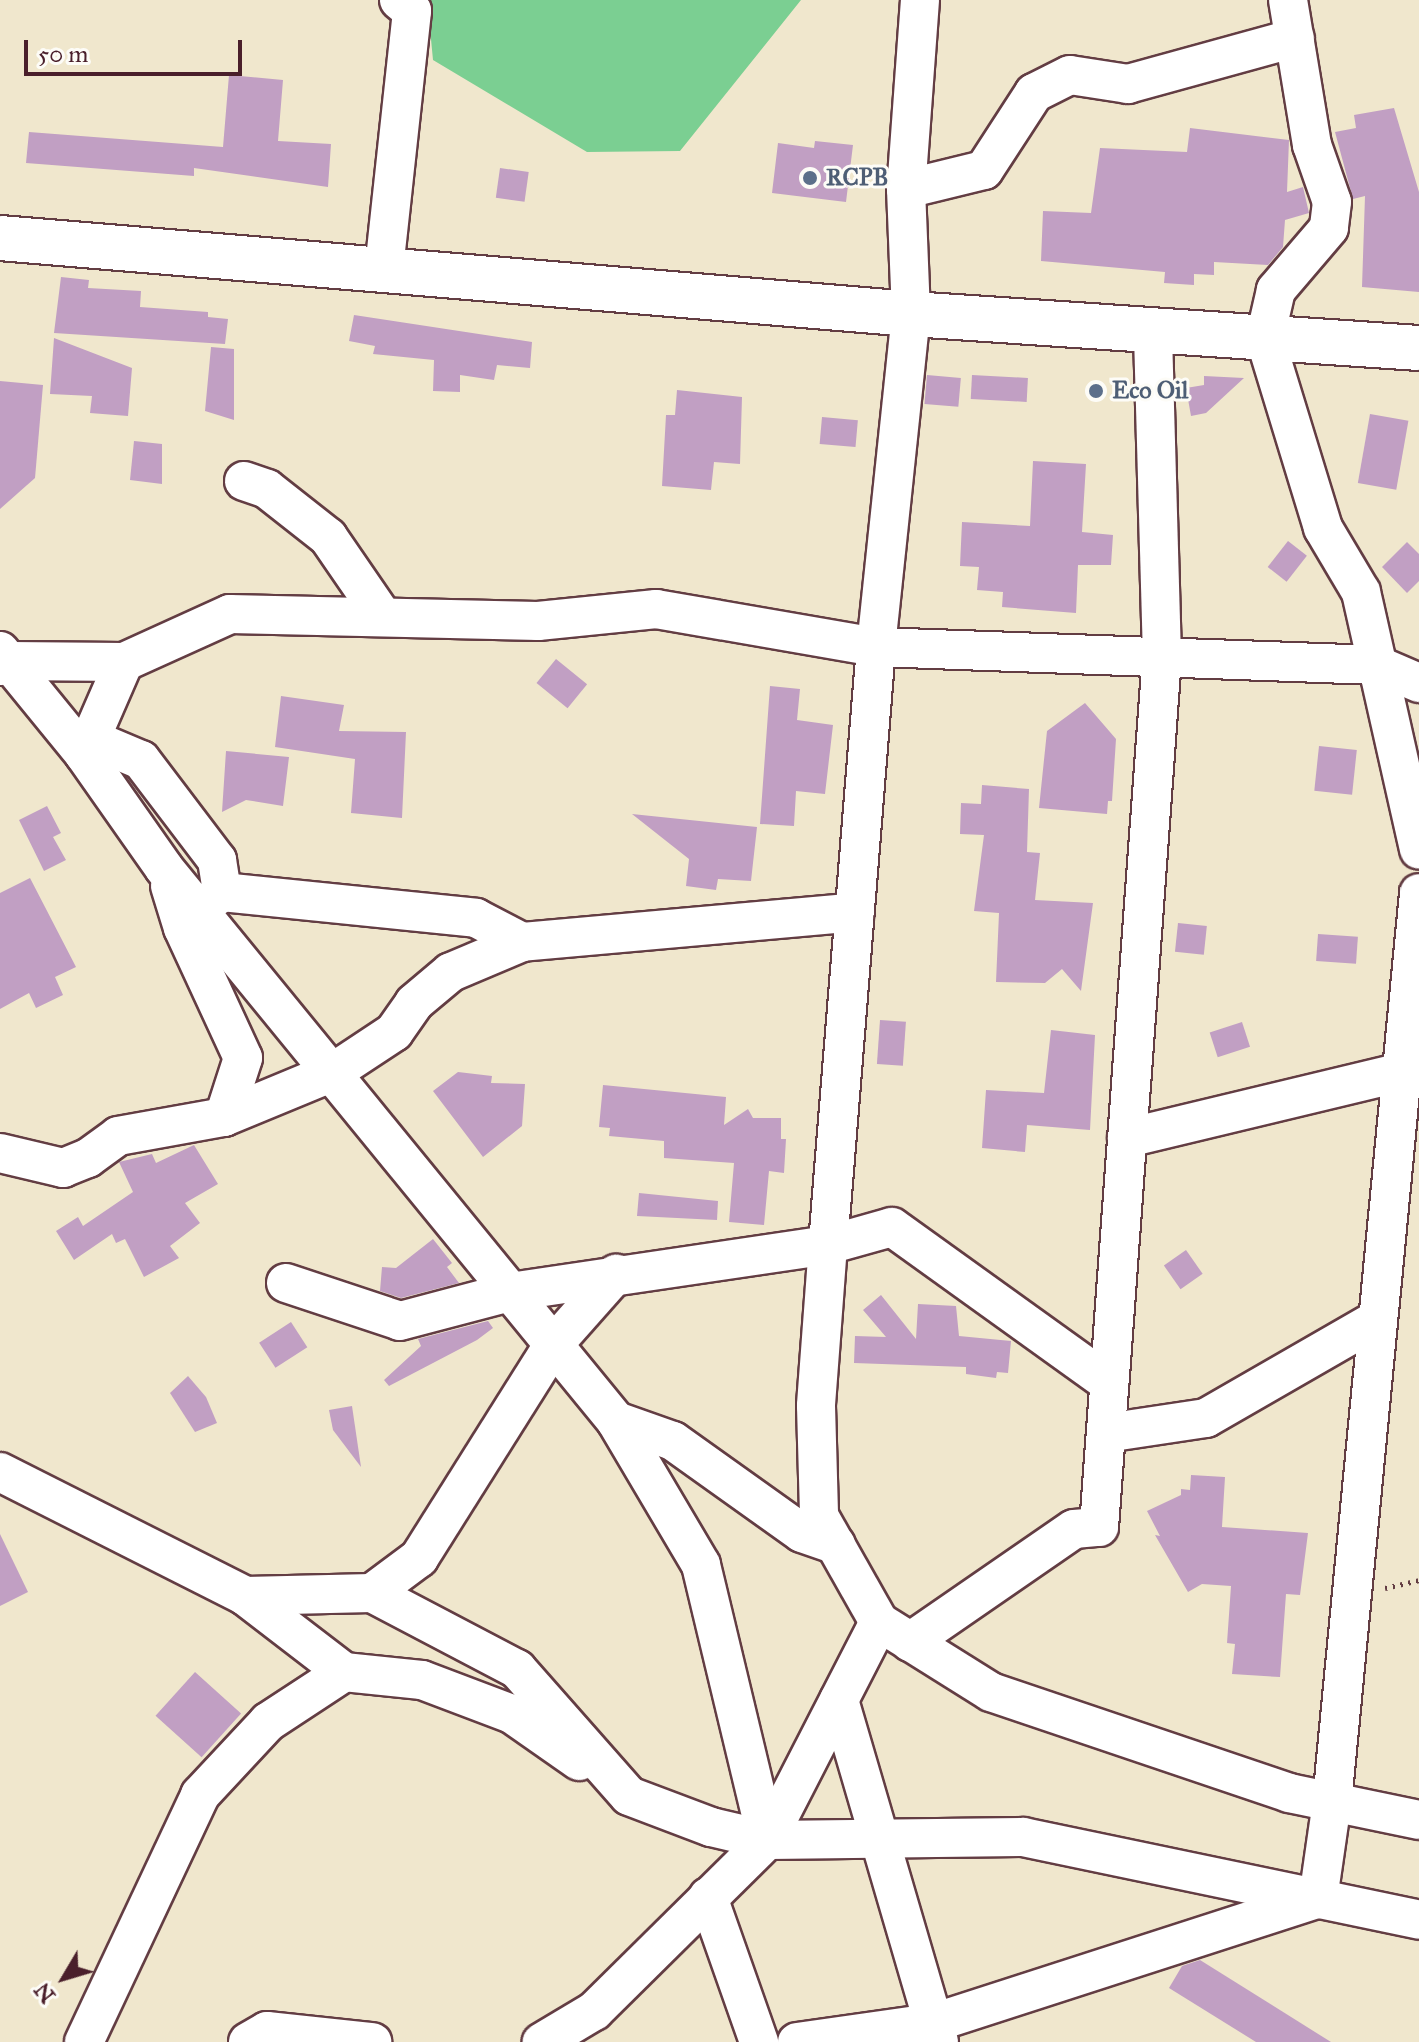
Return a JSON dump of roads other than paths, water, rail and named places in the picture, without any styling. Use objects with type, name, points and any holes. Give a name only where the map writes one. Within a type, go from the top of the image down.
[{"type":"highway","points":[[0,238],[911,314],[1419,348]]},
{"type":"street","points":[[384,269],[412,11],[399,0]]},
{"type":"street","points":[[920,0],[906,189],[911,314],[876,647],[828,1245],[816,1406],[819,1516],[894,1632],[991,1692],[1289,1793],[1419,1820]]},
{"type":"street","points":[[1288,0],[1312,145],[1332,202],[1329,228],[1276,290],[1265,338],[1323,528],[1361,592],[1419,850]]},
{"type":"street","points":[[906,189],[984,170],[1034,93],[1070,75],[1128,84],[1295,38]]},
{"type":"street","points":[[542,2042],[585,2027],[708,1897],[767,1840],[839,1700],[894,1632],[1074,1529],[1099,1527],[1162,657],[1153,332]]},
{"type":"street","points":[[244,481],[267,489],[328,537],[383,617]]},
{"type":"street","points":[[3,659],[124,662],[230,614],[538,621],[656,609],[876,647],[1377,665],[1419,683]]},
{"type":"street","points":[[3,659],[87,746],[164,868],[183,928],[243,1058],[224,1117]]},
{"type":"street","points":[[87,746],[124,662]]},
{"type":"street","points":[[87,746],[141,760],[217,860],[210,900]]},
{"type":"street","points":[[164,868],[210,900],[335,1071],[616,1421],[701,1565],[767,1840]]},
{"type":"street","points":[[1318,1899],[1332,1802],[1419,893]]},
{"type":"street","points":[[210,900],[476,918],[522,942]]},
{"type":"street","points":[[0,1153],[63,1168],[88,1158],[118,1136],[224,1117],[335,1071],[394,1032],[414,1003],[451,972],[522,942],[855,912]]},
{"type":"street","points":[[1127,1138],[1402,1072]]},
{"type":"street","points":[[286,1283],[400,1321],[510,1292],[828,1245],[892,1227],[1109,1383]]},
{"type":"street","points":[[372,1593],[419,1558],[554,1344],[616,1274]]},
{"type":"street","points":[[1106,1433],[1206,1418],[1378,1319]]},
{"type":"street","points":[[616,1421],[673,1441],[802,1533],[836,1545]]},
{"type":"street","points":[[0,1472],[245,1596],[344,1672],[422,1680],[512,1714],[629,1796],[711,1827],[767,1840],[1023,1837],[1419,1920]]},
{"type":"street","points":[[245,1596],[372,1593],[517,1669],[629,1796]]},
{"type":"street","points":[[84,2042],[200,1795],[268,1722],[344,1672]]},
{"type":"street","points":[[839,1700],[932,2036]]},
{"type":"street","points":[[708,1897],[759,2042]]},
{"type":"street","points":[[797,2042],[932,2036],[1318,1899]]},
{"type":"street","points":[[260,2038],[372,2042]]},
{"type":"place","name":"RCPB","points":[[810,178]]},
{"type":"place","name":"Eco Oil","points":[[1096,391]]}]
